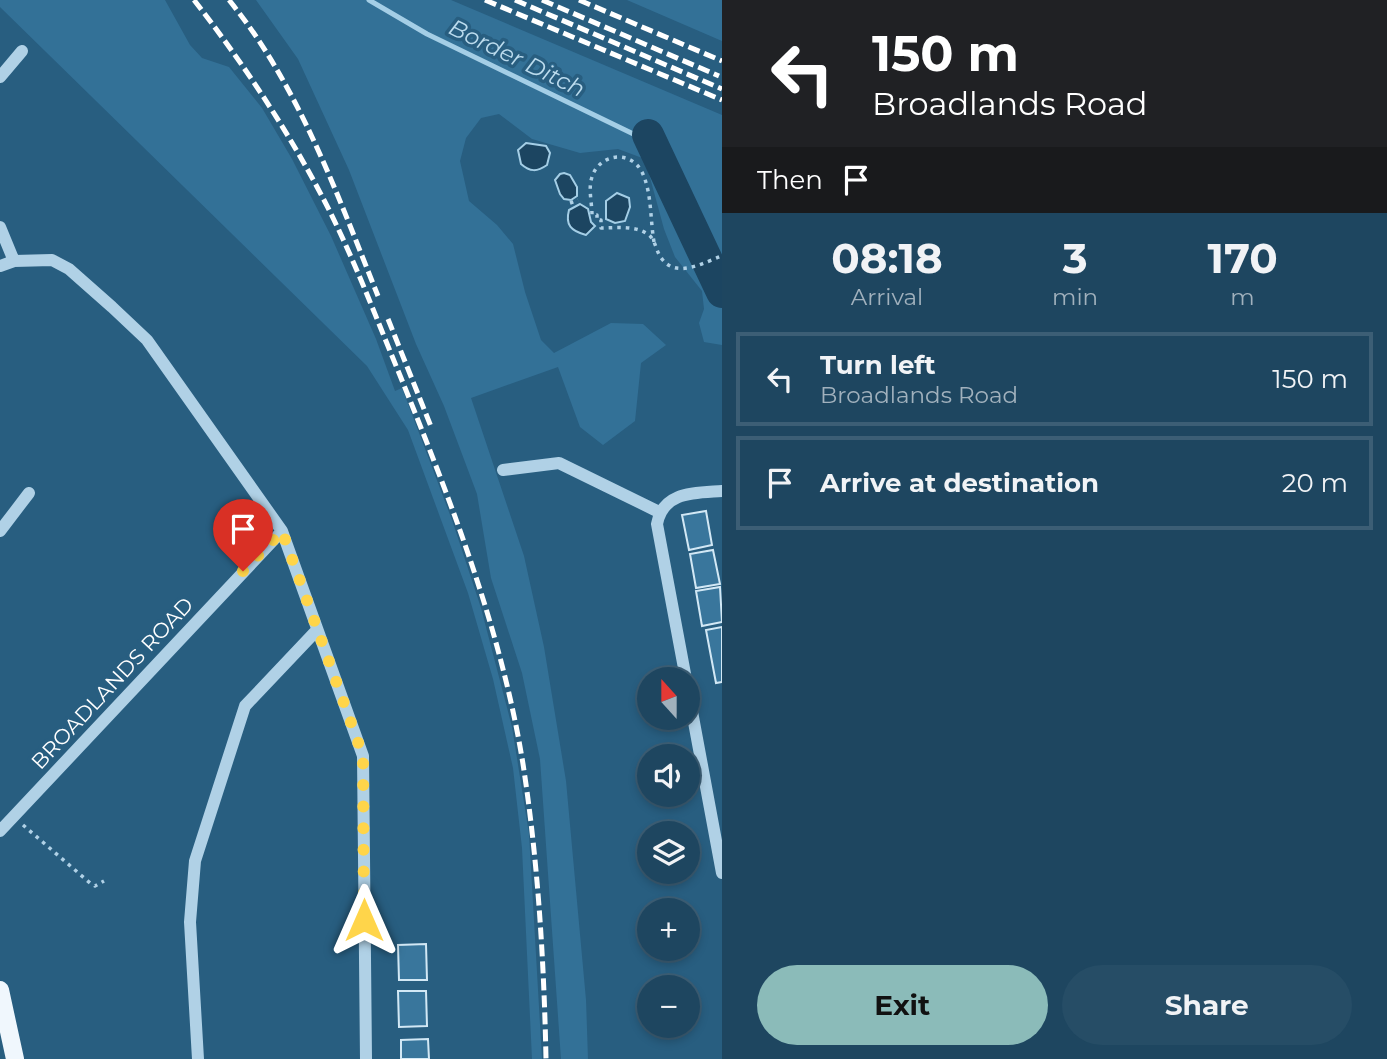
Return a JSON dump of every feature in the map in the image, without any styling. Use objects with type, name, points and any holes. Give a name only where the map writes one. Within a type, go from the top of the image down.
[{"type":"main road","points":[[0,990],[15,1059]]},
{"type":"street","points":[[0,78],[22,51]]},
{"type":"street","points":[[0,227],[14,261]]},
{"type":"street","points":[[0,266],[14,261],[52,260],[69,269],[147,340],[282,531],[363,756],[366,1059]]},
{"type":"street","points":[[503,470],[559,463],[659,512]]},
{"type":"street","points":[[684,667],[657,524],[659,512],[666,502],[690,494],[722,491]]},
{"type":"street","points":[[0,531],[29,493]]},
{"type":"street","name":"BROADLANDS ROAD","points":[[0,831],[282,531]]},
{"type":"street","points":[[198,1059],[190,922],[195,861],[245,706],[317,630]]},
{"type":"street","points":[[695,730],[722,873]]},
{"type":"path","points":[[654,242],[649,194],[640,169],[626,157],[618,155],[604,160],[596,167],[591,180],[592,215],[597,215],[597,220],[601,220],[601,228],[633,229],[649,235],[662,260],[675,269],[684,269],[722,256]]},
{"type":"path","points":[[570,204],[578,200]]},
{"type":"path","points":[[14,816],[90,883],[95,886],[104,881]]},
{"type":"shaded area","points":[[0,0],[165,0],[190,45],[202,58],[229,67],[262,108],[292,159],[331,236],[376,339],[395,391],[402,388],[452,520],[481,608],[512,727],[529,834],[542,1059],[532,1059],[522,848],[513,768],[493,679],[468,593],[408,430],[367,366],[0,7]]},
{"type":"shaded area","points":[[256,0],[451,0],[722,115],[722,345],[704,342],[699,323],[704,309],[702,291],[675,257],[664,229],[645,159],[618,149],[580,153],[532,139],[499,114],[481,118],[466,138],[460,161],[469,201],[497,225],[513,244],[541,340],[554,353],[611,323],[643,324],[666,345],[641,363],[635,421],[603,445],[580,427],[558,367],[471,398],[524,556],[544,647],[566,781],[586,1000],[588,1059],[561,1059],[540,759],[522,673],[491,578],[477,494],[349,170],[298,59]]},
{"type":"shaded area","points":[[627,0],[722,0],[722,41]]},
{"type":"shaded area","points":[[526,143],[546,146],[550,153],[547,165],[534,170],[521,164],[518,150]]},
{"type":"shaded area","points":[[564,173],[570,175],[577,187],[577,196],[571,200],[564,199],[560,194],[555,180]]},
{"type":"shaded area","points":[[617,193],[629,198],[630,207],[625,221],[615,223],[606,219],[606,201]]},
{"type":"shaded area","points":[[580,204],[588,209],[591,222],[595,226],[586,235],[576,232],[568,220],[569,210]]},
{"type":"building","points":[[706,511],[712,545],[689,550],[682,515]]},
{"type":"building","points":[[713,550],[720,584],[696,588],[690,554]]},
{"type":"building","points":[[720,587],[722,622],[702,626],[696,591]]},
{"type":"building","points":[[722,627],[722,682],[716,683],[706,630]]},
{"type":"building","points":[[426,944],[427,980],[399,980],[398,945]]},
{"type":"building","points":[[398,991],[426,991],[427,1026],[399,1027]]},
{"type":"building","points":[[428,1039],[429,1059],[401,1059],[401,1040]]},
{"type":"waterway","name":"Border Ditch","points":[[369,0],[427,34],[652,143]]},
{"type":"waterway","points":[[648,135],[722,292]]},
{"type":"railway","points":[[194,0],[280,122],[335,221],[418,420],[472,565],[502,663],[523,764],[539,911],[546,1059]]},
{"type":"railway","points":[[229,0],[254,33],[296,105],[331,180],[378,296]]},
{"type":"railway","points":[[485,0],[722,100]]},
{"type":"railway","points":[[515,0],[722,89]]},
{"type":"railway","points":[[542,0],[719,76]]},
{"type":"railway","points":[[579,0],[722,61]]},
{"type":"railway","points":[[388,319],[432,429]]},
{"type":"route","points":[[243,571],[282,531],[363,756],[364,920]]}]
